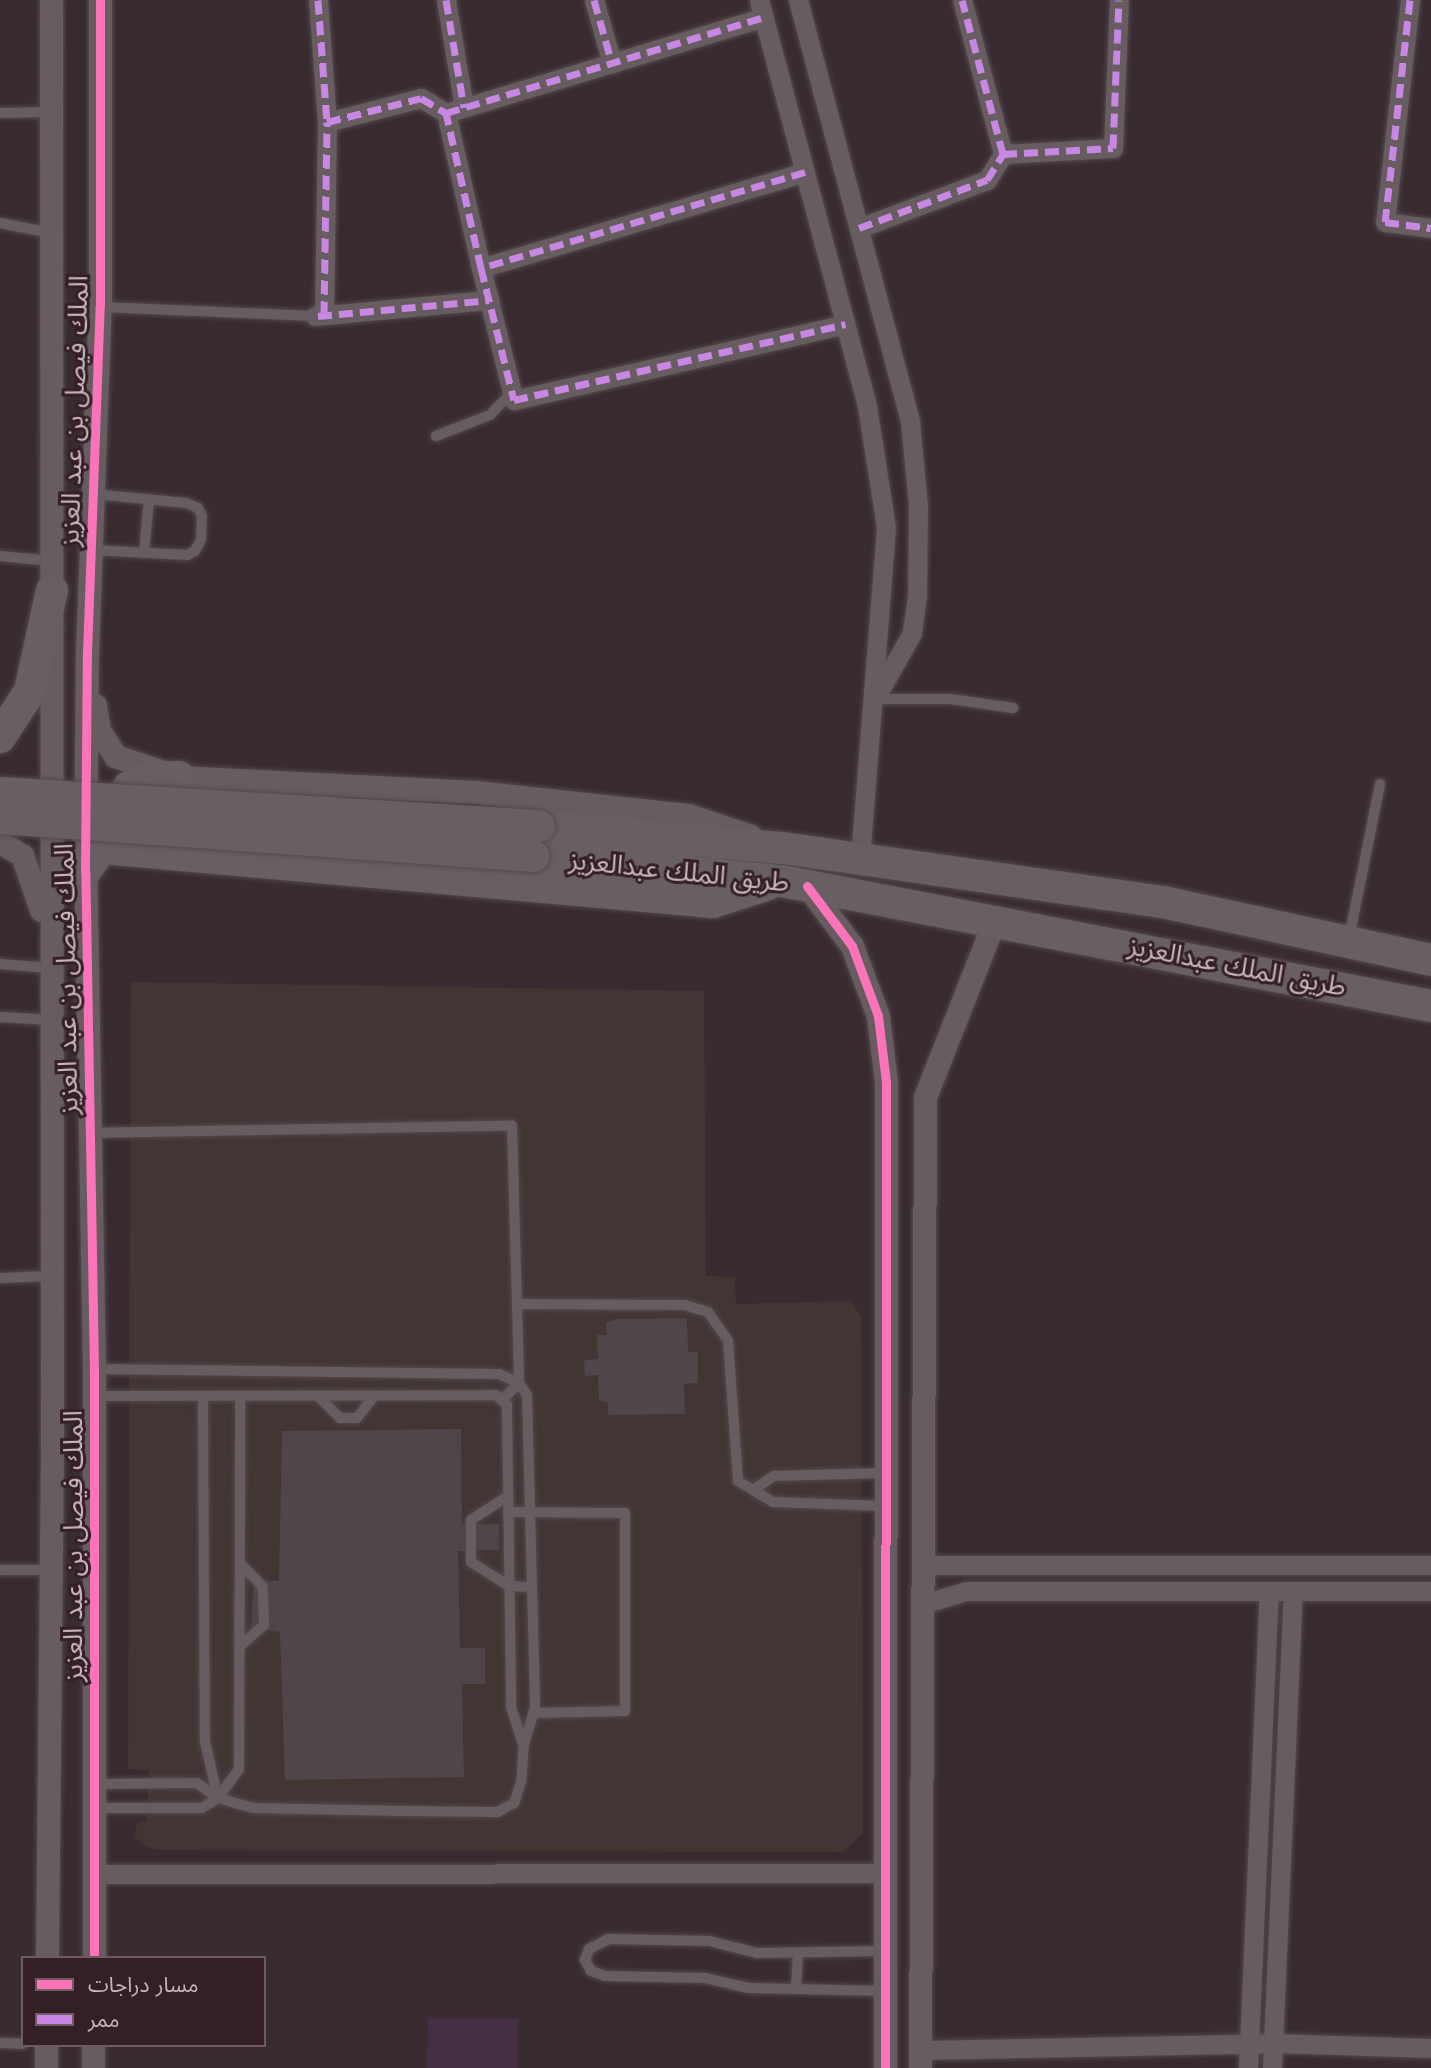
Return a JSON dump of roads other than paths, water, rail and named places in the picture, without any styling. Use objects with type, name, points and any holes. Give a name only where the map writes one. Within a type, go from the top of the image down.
[{"type":"highway","points":[[0,737],[30,691],[52,575]]},
{"type":"highway","points":[[169,852],[134,836],[122,813],[129,787],[148,778],[179,777]]},
{"type":"highway","name":"طريق الملك عبدالعزيز","points":[[0,793],[537,841],[794,883],[1431,1006]]},
{"type":"highway","name":"طريق الملك عبدالعزيز","points":[[0,818],[537,841],[783,848],[1163,902],[1431,961]]},
{"type":"highway","points":[[85,871],[102,848],[713,902],[794,883]]},
{"type":"street","name":"الملك فيصل بن عبد العزيز","points":[[47,1956],[52,1276],[51,0]]},
{"type":"street","name":"الملك فيصل بن عبد العزيز","points":[[94,1956],[94,1369],[85,871],[87,653],[100,306],[100,0]]},
{"type":"street","points":[[318,0],[327,122],[320,316],[489,300]]},
{"type":"street","points":[[446,0],[455,110],[481,268],[514,400],[845,324]]},
{"type":"street","points":[[594,0],[612,63]]},
{"type":"street","points":[[798,0],[910,422],[918,505],[912,633],[875,699]]},
{"type":"street","points":[[859,228],[987,180],[1003,154],[962,0]]},
{"type":"street","points":[[1003,154],[1113,148],[1119,0]]},
{"type":"street","points":[[1410,0],[1385,222],[1431,228]]},
{"type":"street","points":[[327,122],[421,98],[455,110],[612,63],[762,8],[867,406],[886,527],[875,699],[860,858]]},
{"type":"street","points":[[481,268],[805,172]]},
{"type":"street","points":[[87,653],[99,730],[115,755],[179,777],[476,792],[688,815],[783,848]]},
{"type":"street","points":[[0,842],[22,855],[35,881],[50,957]]},
{"type":"street","points":[[794,883],[852,946],[878,1016],[887,1082],[885,2068]]},
{"type":"street","points":[[994,922],[925,1097],[920,2059],[1274,2043],[1431,2048]]},
{"type":"street","points":[[923,1565],[1431,1565]]},
{"type":"street","points":[[923,1604],[966,1591],[1431,1591]]},
{"type":"street","points":[[1248,2068],[1269,1592]]},
{"type":"street","points":[[1272,2068],[1293,1592]]},
{"type":"street","points":[[94,1874],[886,1873]]},
{"type":"street","points":[[46,2047],[46,2068]]},
{"type":"street","points":[[93,2047],[93,2068]]},
{"type":"lane","points":[[0,113],[51,112]]},
{"type":"lane","points":[[0,223],[51,233]]},
{"type":"lane","points":[[100,306],[320,316]]},
{"type":"lane","points":[[436,436],[490,415],[506,403],[512,390]]},
{"type":"lane","points":[[92,550],[187,555],[195,551],[201,540],[202,516],[198,508],[95,494]]},
{"type":"lane","points":[[144,553],[149,500]]},
{"type":"lane","points":[[0,556],[52,575]]},
{"type":"lane","points":[[875,699],[950,699],[1013,708]]},
{"type":"lane","points":[[1348,942],[1380,783]]},
{"type":"lane","points":[[0,964],[50,957]]},
{"type":"lane","points":[[0,1017],[50,1020]]},
{"type":"lane","points":[[91,1133],[512,1126],[519,1383],[502,1400]]},
{"type":"lane","points":[[0,1278],[52,1276]]},
{"type":"lane","points":[[517,1304],[685,1305],[708,1312],[728,1341],[736,1476],[743,1486],[756,1488],[773,1502],[886,1506]]},
{"type":"lane","points":[[94,1369],[499,1374],[519,1383],[527,1395],[530,1422],[533,1713],[523,1743],[521,1782],[514,1803],[498,1812],[253,1808],[218,1798],[197,1783],[96,1784]]},
{"type":"lane","points":[[94,1396],[320,1397],[482,1394],[502,1400],[507,1405],[511,1707],[523,1743]]},
{"type":"lane","points":[[203,1396],[205,1742],[218,1798]]},
{"type":"lane","points":[[96,1808],[202,1808],[218,1798],[239,1769],[240,1396]]},
{"type":"lane","points":[[320,1397],[340,1418],[357,1418],[374,1396]]},
{"type":"lane","points":[[756,1488],[774,1476],[886,1473]]},
{"type":"lane","points":[[508,1496],[471,1520],[471,1562],[509,1586],[530,1587]]},
{"type":"lane","points":[[508,1512],[625,1513],[625,1711],[533,1713]]},
{"type":"lane","points":[[240,1563],[263,1587],[264,1625],[240,1646]]},
{"type":"lane","points":[[0,1570],[51,1570]]},
{"type":"lane","points":[[886,1951],[757,1953],[709,1941],[609,1938],[589,1949],[585,1960],[591,1971],[605,1976],[705,1979],[749,1988],[886,1991]]},
{"type":"lane","points":[[796,1989],[798,1953]]},
{"type":"lane","points":[[0,2043],[21,2044]]}]
